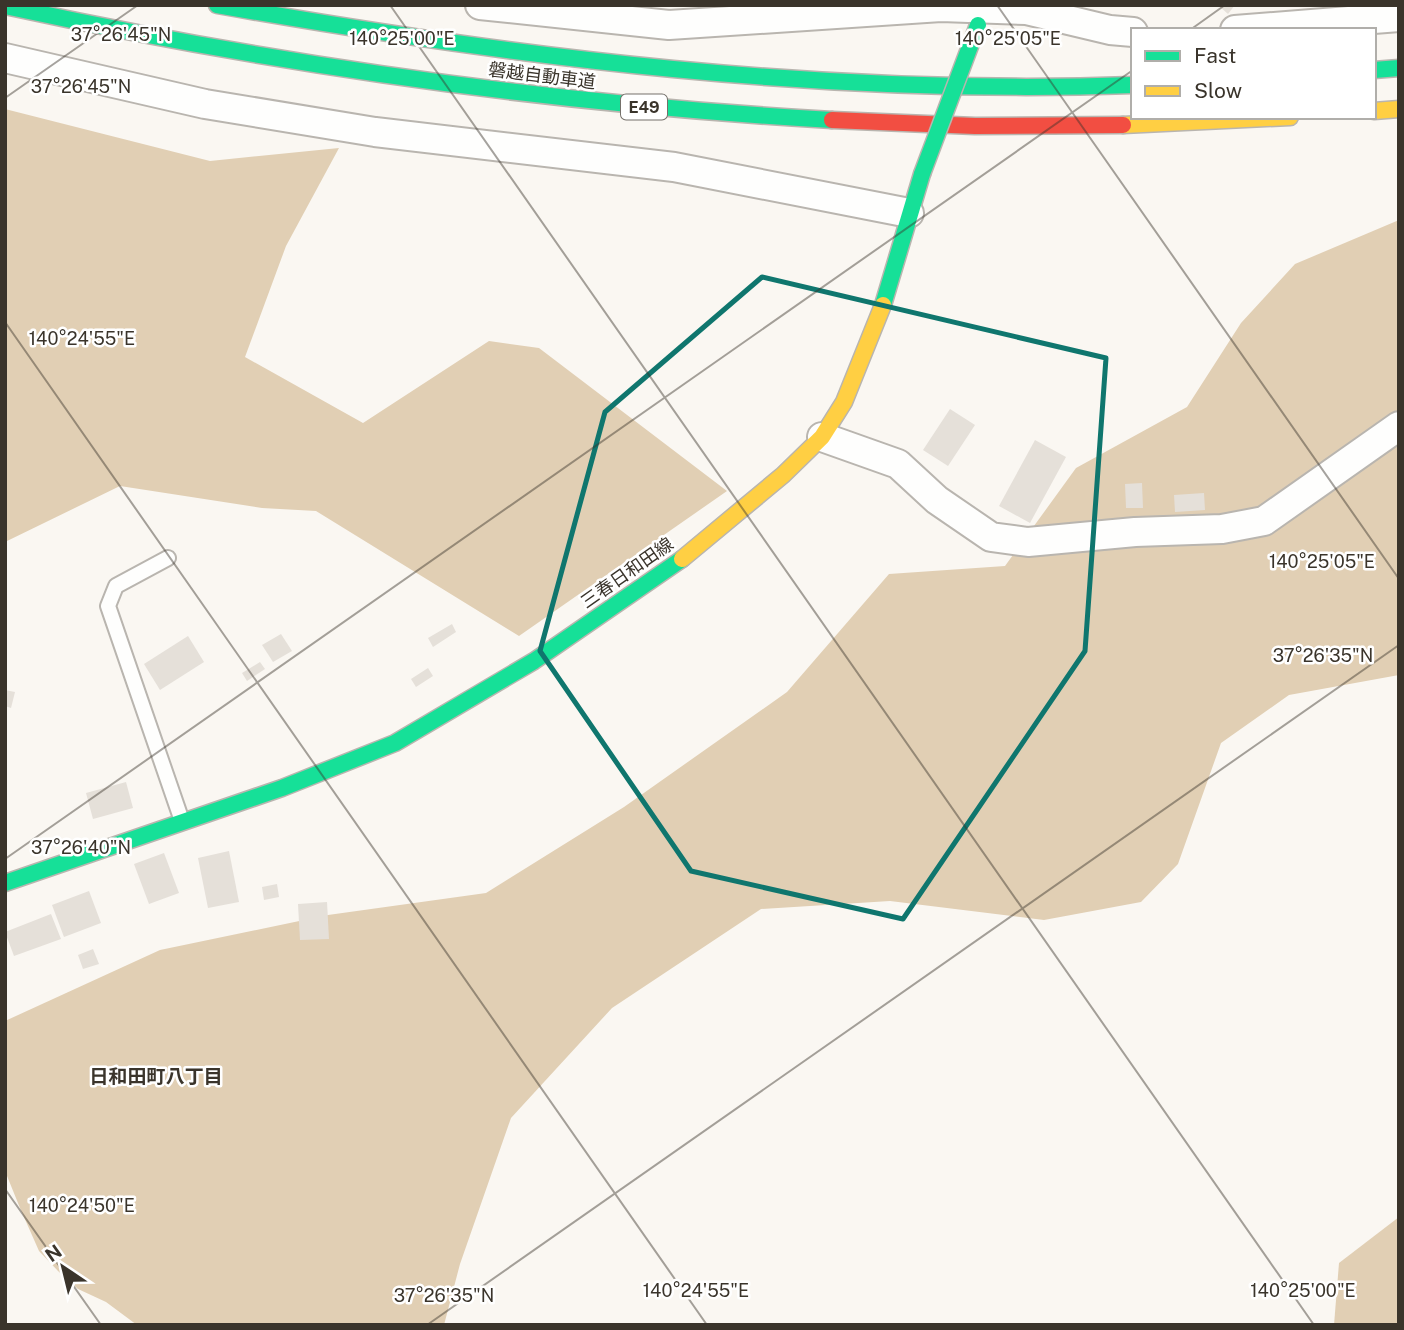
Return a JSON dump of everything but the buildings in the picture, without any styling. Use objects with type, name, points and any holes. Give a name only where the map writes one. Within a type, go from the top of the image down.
[{"type":"main road","name":"磐越自動車道","points":[[217,5],[347,29],[569,60],[756,76],[996,87],[1131,85]]},
{"type":"main road","name":"磐越自動車道","points":[[5,6],[350,70],[566,99],[754,117],[989,128],[1103,128],[1256,119]]},
{"type":"main road","name":"三春日和田線","points":[[5,883],[282,788],[395,743],[534,661],[692,551],[762,494],[822,437],[845,402],[861,367],[878,323],[922,174],[981,13]]},
{"type":"main road","points":[[1376,70],[1399,68]]},
{"type":"main road","points":[[1376,111],[1399,109]]},
{"type":"street","points":[[480,5],[669,25],[941,6],[981,13],[1027,10],[1111,30],[1131,32]]},
{"type":"street","points":[[1260,28],[1399,17]]},
{"type":"street","points":[[5,58],[205,104],[375,132],[674,167],[909,213]]},
{"type":"street","points":[[822,437],[898,464],[937,500],[991,537],[1028,542],[1135,532],[1222,530],[1264,521],[1399,426]]},
{"type":"lane","points":[[168,558],[116,586],[108,606],[182,822]]},
{"type":"highlighted area","points":[[762,277],[1106,358],[1085,651],[903,919],[691,871],[540,651],[605,412]]},
{"type":"shaded area","points":[[5,109],[210,161],[339,148],[286,246],[245,357],[363,423],[489,341],[539,348],[727,491],[519,636],[316,511],[262,508],[120,486],[5,542]]},
{"type":"shaded area","points":[[1399,220],[1399,675],[1289,695],[1221,743],[1178,864],[1141,902],[1044,920],[890,901],[761,909],[612,1008],[511,1118],[460,1264],[444,1325],[137,1325],[106,1302],[78,1289],[39,1251],[5,1171],[5,1021],[160,950],[328,915],[486,893],[624,807],[787,692],[889,574],[1005,566],[1076,468],[1187,407],[1241,323],[1295,264]]},
{"type":"shaded area","points":[[1399,1217],[1399,1325],[1334,1325],[1339,1263]]},
{"type":"traffic: fast","points":[[217,5],[444,41],[673,69],[903,85],[1131,85]]},
{"type":"traffic: fast","points":[[5,6],[210,46],[416,79],[624,104],[832,120]]},
{"type":"traffic: fast","points":[[922,174],[978,25]]},
{"type":"traffic: fast","points":[[1376,70],[1399,68]]},
{"type":"traffic: fast","points":[[883,305],[922,174]]},
{"type":"traffic: fast","points":[[5,883],[282,788],[395,743],[534,661],[682,559]]},
{"type":"traffic: slow","points":[[1376,111],[1399,109]]},
{"type":"traffic: slow","points":[[1123,125],[1248,119]]},
{"type":"traffic: slow","points":[[682,559],[783,475],[822,437],[844,402],[883,305]]},
{"type":"traffic: jam","points":[[832,120],[975,126],[1123,125]]},
{"type":"district","name":"日和田町八丁目","points":[[156,1076]]}]
